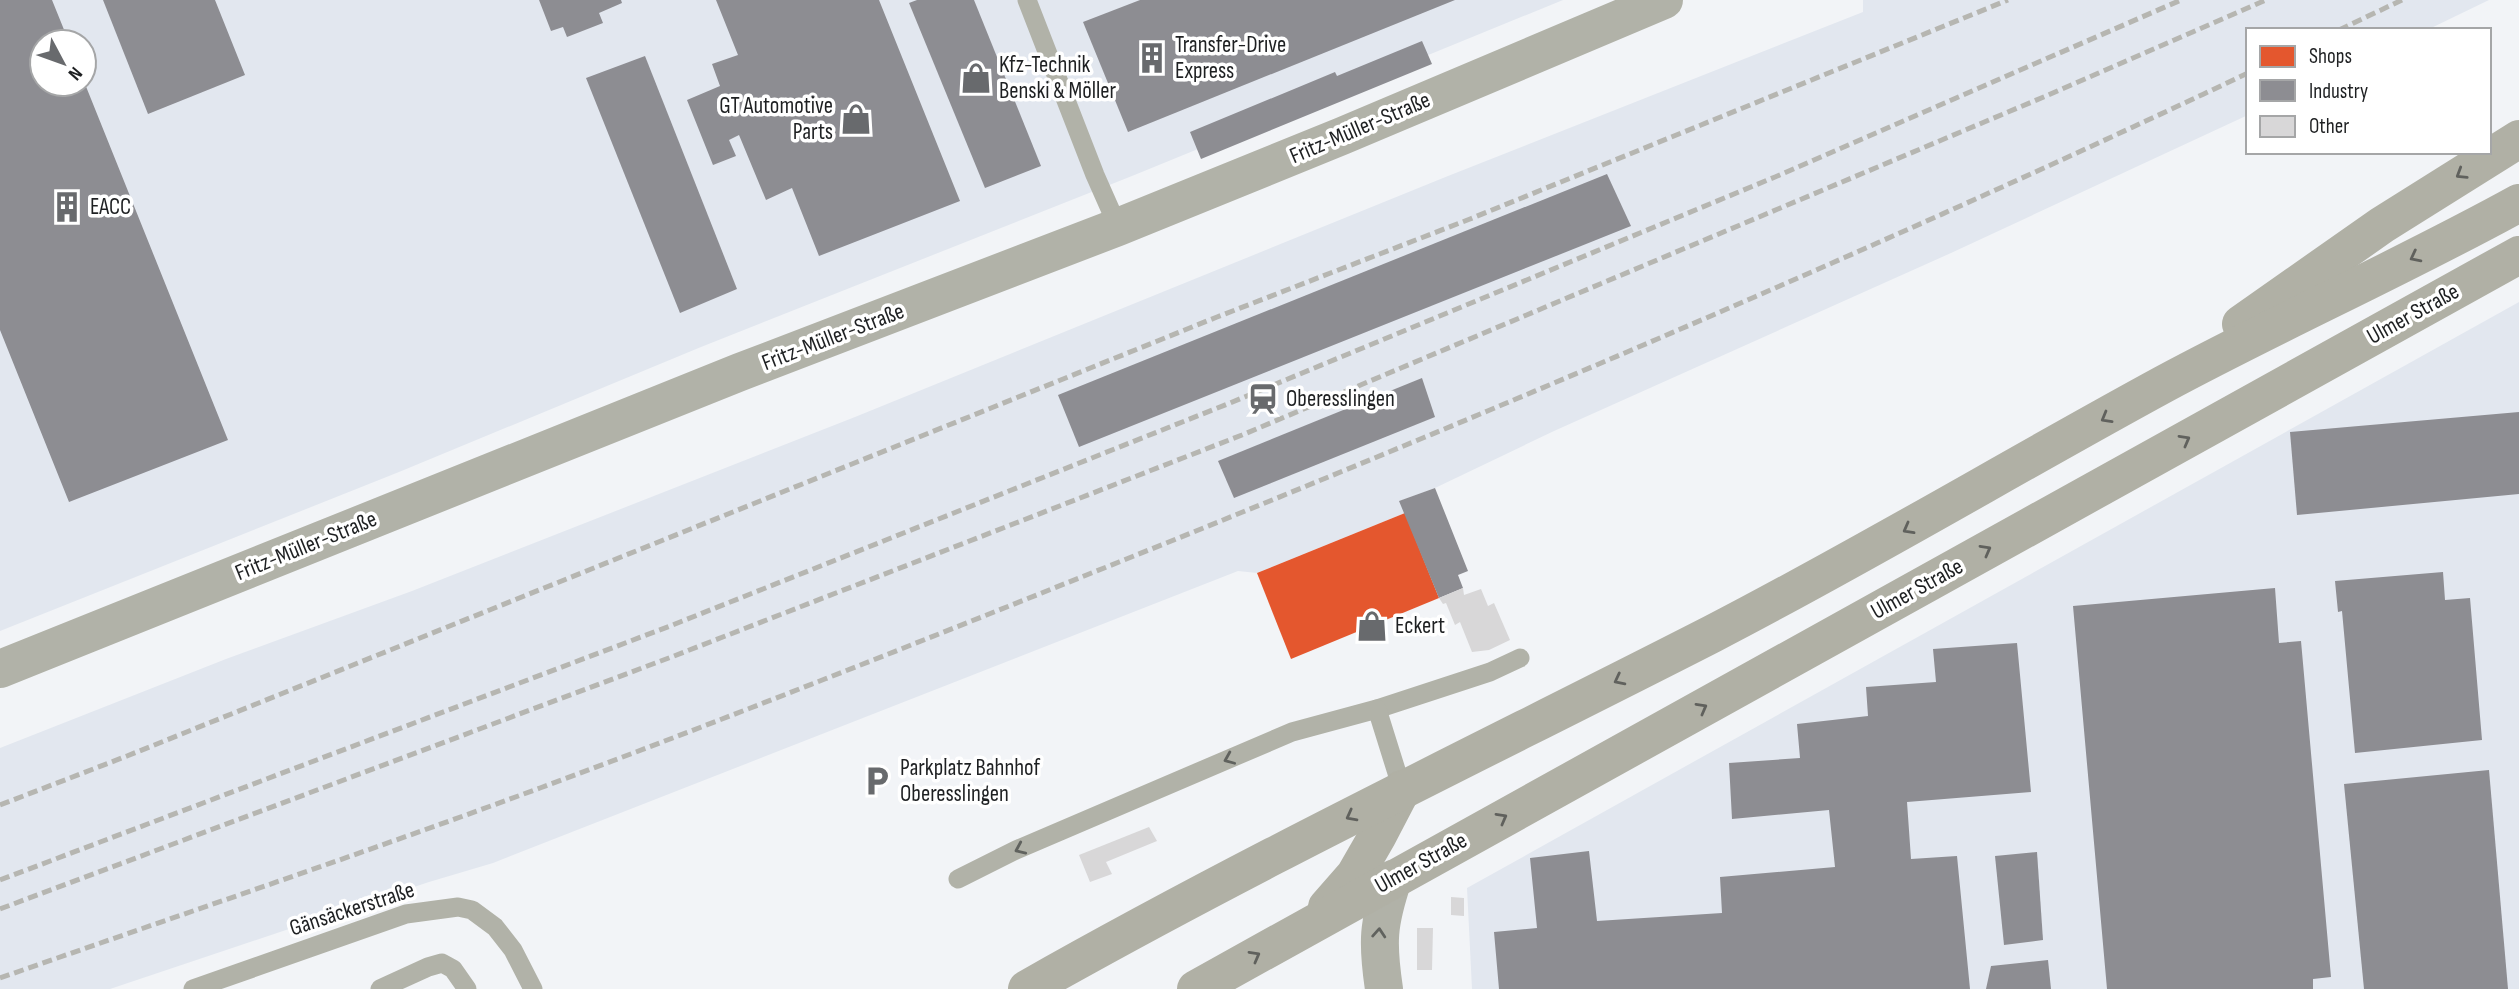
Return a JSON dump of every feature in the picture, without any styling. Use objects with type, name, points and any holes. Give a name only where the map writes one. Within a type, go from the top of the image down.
[{"type":"main road","points":[[2165,384],[2255,313],[2371,233],[2519,139]]},
{"type":"main road","points":[[1027,989],[1121,936],[1402,789],[1714,633],[1886,541],[2165,384],[2519,203]]},
{"type":"main road","name":"Ulmer Straße","points":[[1196,989],[2519,255]]},
{"type":"main road","name":"Ulmer Straße","points":[[1314,922],[1355,874],[1402,789]]},
{"type":"street","name":"Fritz-Müller-Straße","points":[[0,670],[740,372],[1118,227],[1664,0]]},
{"type":"street","points":[[1384,989],[1378,951],[1381,916],[1393,879]]},
{"type":"lane","points":[[1027,0],[1118,227]]},
{"type":"lane","points":[[958,880],[1016,850],[1292,732],[1377,709],[1490,672],[1520,658]]},
{"type":"lane","points":[[1377,709],[1402,789]]},
{"type":"lane","name":"Gänsäckerstraße","points":[[192,989],[407,914],[458,907],[472,910],[495,927],[513,950],[533,989]]},
{"type":"lane","points":[[380,989],[442,963],[453,969],[467,989]]},
{"type":"shaded area","points":[[0,0],[1563,0],[1132,176],[701,347],[399,472],[0,631]]},
{"type":"shaded area","points":[[1863,0],[2489,0],[2431,28],[2246,28],[2246,116],[1951,253],[1554,431],[1435,488],[1400,501],[1405,513],[1257,573],[1238,571],[493,863],[110,989],[0,989],[0,748],[226,659],[412,591],[855,417],[1448,176],[1863,12]]},
{"type":"shaded area","points":[[2519,302],[2519,989],[1472,989],[1467,888]]},
{"type":"building: Shops","points":[[1405,513],[1439,598],[1291,659],[1257,573]]},
{"type":"building: Industry","name":"EACC","points":[[0,0],[52,0],[63,28],[28,28],[28,98],[91,98],[228,440],[69,502],[0,330]]},
{"type":"building: Industry","points":[[103,0],[215,0],[245,75],[148,114]]},
{"type":"building: Industry","points":[[539,0],[621,0],[622,3],[599,13],[603,23],[567,37],[563,27],[551,31]]},
{"type":"building: Industry","points":[[716,0],[879,0],[960,201],[819,256],[792,188],[766,200],[739,135],[729,140],[736,156],[713,165],[687,100],[720,86],[712,64],[738,55]]},
{"type":"building: Industry","points":[[917,0],[974,0],[1041,166],[985,188],[909,3]]},
{"type":"building: Industry","points":[[1140,0],[1455,0],[1128,132],[1083,22]]},
{"type":"building: Industry","points":[[1422,41],[1432,64],[1201,159],[1190,132],[1335,72],[1337,76]]},
{"type":"building: Industry","points":[[645,56],[737,289],[680,313],[586,78]]},
{"type":"building: Industry","points":[[1607,174],[1631,226],[1079,447],[1058,395]]},
{"type":"building: Industry","points":[[1422,378],[1435,417],[1234,498],[1218,461]]},
{"type":"building: Industry","points":[[2519,412],[2519,494],[2297,515],[2290,432]]},
{"type":"building: Industry","points":[[1435,488],[1468,571],[1458,575],[1463,588],[1439,598],[1399,501]]},
{"type":"building: Industry","points":[[2443,572],[2445,600],[2470,598],[2482,740],[2355,753],[2342,611],[2338,612],[2335,581]]},
{"type":"building: Industry","points":[[2275,588],[2279,643],[2301,641],[2331,977],[2313,979],[2313,989],[2107,989],[2073,606]]},
{"type":"building: Industry","points":[[2017,643],[2031,792],[1907,802],[1911,859],[1957,856],[1970,989],[1499,989],[1494,932],[1537,928],[1530,858],[1589,851],[1597,921],[1722,913],[1720,877],[1835,867],[1829,810],[1732,819],[1729,763],[1800,758],[1797,724],[1868,716],[1866,687],[1936,682],[1933,649]]},
{"type":"building: Industry","points":[[2489,770],[2508,989],[2364,989],[2344,784]]},
{"type":"building: Industry","points":[[2037,852],[2043,940],[2004,945],[1995,856]]},
{"type":"building: Industry","points":[[2048,960],[2051,989],[1986,989],[1991,966]]},
{"type":"building: Other","points":[[1463,588],[1464,595],[1481,589],[1488,606],[1494,603],[1510,640],[1489,650],[1472,652],[1460,622],[1455,625],[1446,603],[1443,604],[1439,598]]},
{"type":"building: Other","points":[[1149,827],[1157,841],[1106,862],[1112,874],[1090,882],[1079,855]]},
{"type":"building: Other","points":[[1451,897],[1464,898],[1464,916],[1451,915]]},
{"type":"building: Other","points":[[1417,928],[1433,928],[1432,970],[1417,970]]},
{"type":"railway","points":[[0,805],[1217,317],[1470,219],[2008,0]]},
{"type":"railway","points":[[0,880],[670,626],[1230,403],[1775,177],[2181,0]]},
{"type":"railway","points":[[0,909],[674,656],[1242,435],[2046,96],[2266,0]]},
{"type":"railway","points":[[2343,28],[2402,0]]},
{"type":"railway","points":[[0,978],[540,788],[1119,562],[1404,446],[1828,265],[2246,74]]},
{"type":"place","name":"Transfer-Drive Express","points":[[1152,58]]},
{"type":"place","name":"Kfz-Technik Benski & Möller","points":[[976,78]]},
{"type":"place","name":"GT Automotive Parts","points":[[856,119]]},
{"type":"place","name":"EACC","points":[[67,207]]},
{"type":"place","name":"Oberesslingen","points":[[1263,399]]},
{"type":"place","name":"Eckert","points":[[1372,626]]},
{"type":"place","name":"Parkplatz Bahnhof Oberesslingen","points":[[877,781]]}]
